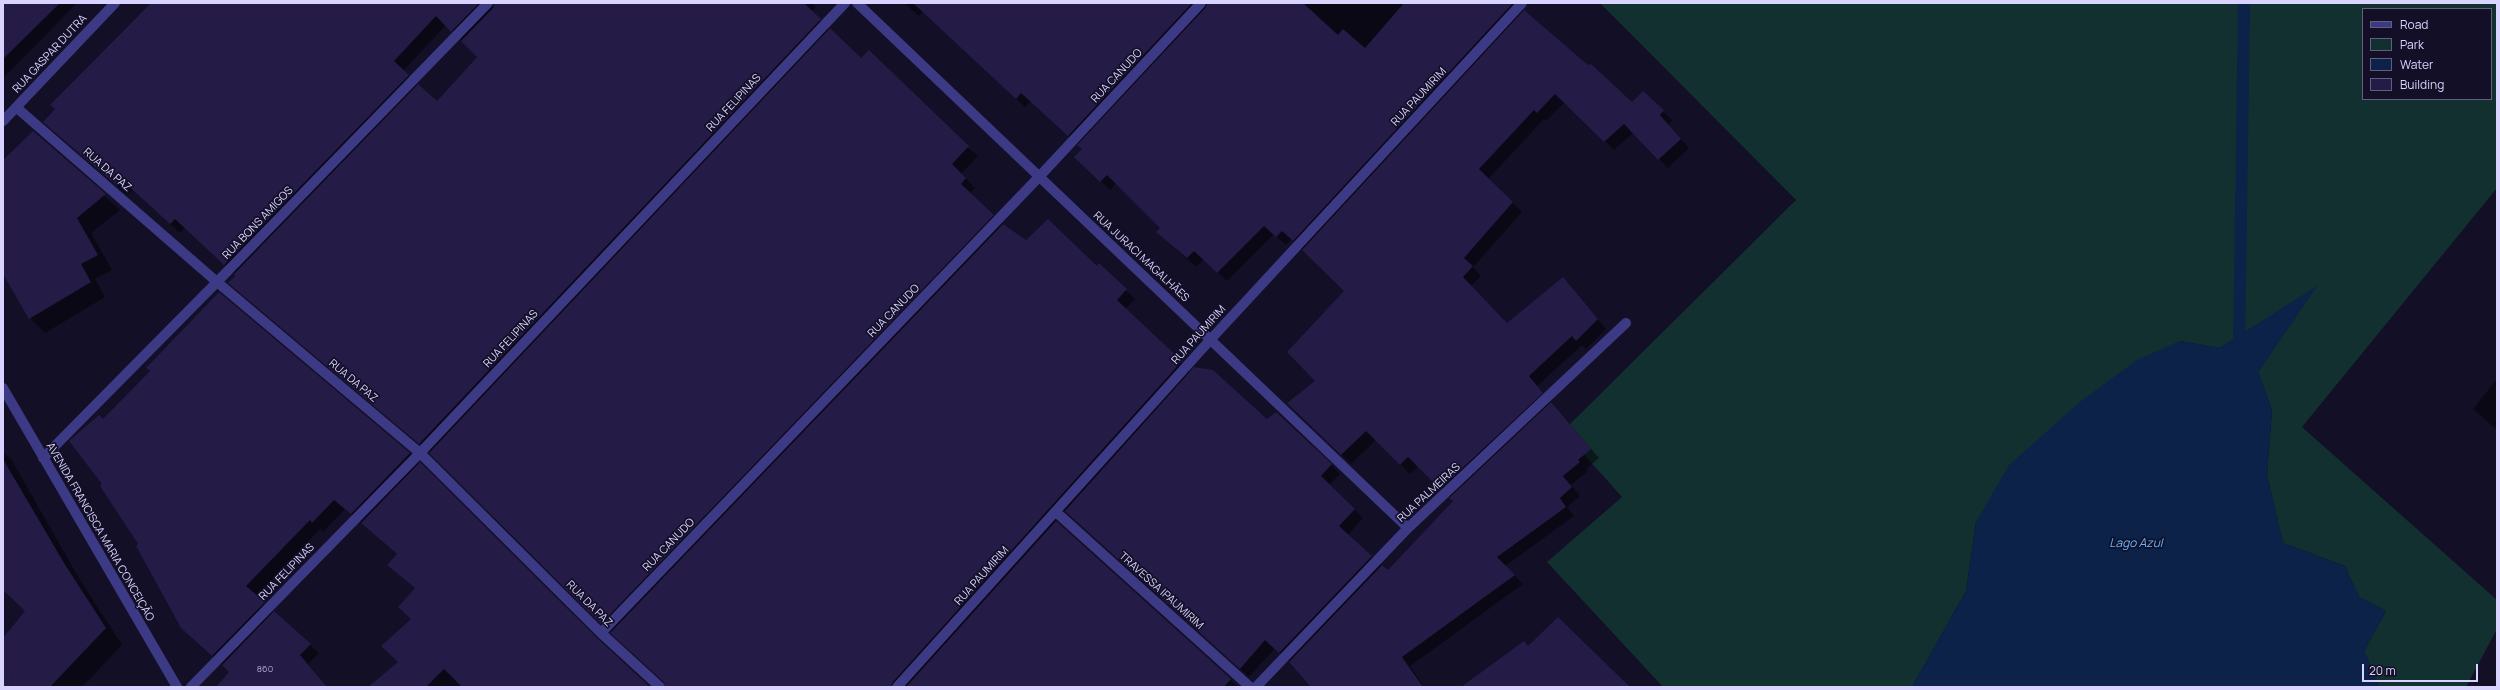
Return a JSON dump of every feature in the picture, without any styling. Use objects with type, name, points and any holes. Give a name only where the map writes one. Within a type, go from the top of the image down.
[{"type":"street","name":"RUA GASPAR DUTRA","points":[[3,121],[17,108],[114,3]]},
{"type":"street","name":"RUA BONS AMIGOS","points":[[43,458],[217,282],[488,3]]},
{"type":"street","name":"RUA FELIPINAS","points":[[191,687],[420,453],[844,3]]},
{"type":"street","name":"RUA JURACI MAGALHÃES","points":[[857,3],[1038,178],[1211,339],[1408,528]]},
{"type":"street","name":"RUA CANUDO","points":[[601,633],[1038,178],[1201,3]]},
{"type":"street","name":"RUA PAUMIRIM","points":[[897,687],[1211,339],[1522,3]]},
{"type":"street","name":"RUA DA PAZ","points":[[17,108],[217,282],[420,453],[601,633],[660,687]]},
{"type":"street","name":"RUA PALMEIRAS","points":[[1256,687],[1408,528],[1626,323]]},
{"type":"street","name":"AVENIDA FRANCISCA MARIA CONCEIÇÃO","points":[[3,388],[177,687]]},
{"type":"street","name":"TRAVESSA IPAUMIRIM","points":[[1056,512],[1250,687]]},
{"type":"green space","points":[[1600,3],[2497,3],[2497,188],[2302,427],[2497,600],[2497,629],[2466,687],[2379,687],[2364,651],[2386,611],[2359,597],[2345,566],[2283,543],[2267,475],[2272,410],[2258,372],[2316,287],[2220,348],[2180,341],[1976,522],[1966,591],[1912,687],[1663,687],[1547,562],[1622,497],[1563,431],[1796,200]]},
{"type":"water","name":"Lago Azul","points":[[2317,286],[2258,372],[2272,410],[2267,475],[2283,543],[2345,566],[2359,597],[2386,611],[2364,651],[2379,687],[1912,687],[1966,591],[1976,522],[2009,465],[2081,401],[2137,360],[2180,341],[2220,348]]},
{"type":"building","points":[[3,3],[60,3],[3,59]]},
{"type":"building","points":[[151,3],[479,3],[451,32],[436,16],[394,61],[409,75],[224,265],[175,219],[170,224],[123,181],[117,186],[43,122],[55,109],[50,105]]},
{"type":"building","points":[[494,3],[804,3],[821,19],[419,444],[228,283],[235,276],[234,274],[418,84],[437,101],[477,57],[461,41],[493,8]]},
{"type":"building","points":[[913,3],[1192,3],[1068,136],[1021,93],[1016,99]]},
{"type":"building","points":[[1207,3],[1303,3],[1338,35],[1343,29],[1365,48],[1404,3],[1513,3],[1293,241],[1282,231],[1276,237],[1264,226],[1217,273],[1194,251],[1187,258],[1156,232],[1160,228],[1107,175],[1100,182],[1074,157],[1082,149],[1077,145],[1206,7]]},
{"type":"building","points":[[1524,10],[1588,65],[1591,64],[1632,102],[1643,91],[1664,110],[1660,115],[1681,139],[1658,160],[1624,124],[1604,142],[1555,94],[1537,113],[1534,110],[1479,169],[1513,202],[1464,258],[1473,266],[1463,277],[1507,323],[1563,277],[1598,319],[1576,341],[1572,336],[1529,376],[1543,393],[1440,489],[1408,457],[1400,465],[1366,431],[1341,455],[1287,403],[1315,381],[1287,352],[1344,291],[1302,250]]},
{"type":"building","points":[[830,28],[861,58],[869,50],[969,146],[952,164],[966,178],[961,184],[994,215],[601,624],[429,453]]},
{"type":"building","points":[[33,131],[106,194],[77,218],[98,255],[81,264],[91,282],[29,319],[3,274],[3,160]]},
{"type":"building","points":[[1048,219],[1097,266],[1099,263],[1127,289],[1117,300],[1182,361],[892,683],[891,687],[666,687],[664,682],[610,633],[1003,224],[1026,240]]},
{"type":"building","points":[[219,292],[410,453],[351,514],[334,500],[312,523],[310,520],[246,586],[265,602],[212,656],[181,628],[136,546],[138,544],[100,486],[102,484],[69,441],[99,415],[103,419],[150,371],[146,368]]},
{"type":"building","points":[[1194,367],[1213,370],[1267,419],[1276,412],[1332,464],[1321,476],[1355,509],[1339,526],[1372,556],[1279,653],[1265,640],[1240,669],[1065,511]]},
{"type":"building","points":[[1551,402],[1591,449],[1578,460],[1580,462],[1563,476],[1572,487],[1560,498],[1566,507],[1497,557],[1515,575],[1402,657],[1423,687],[1311,687],[1289,662],[1382,565],[1388,570],[1453,501],[1449,498]]},
{"type":"building","points":[[3,459],[64,563],[106,628],[50,687],[3,687],[3,638],[25,611],[3,590]]},
{"type":"building","points":[[420,462],[597,638],[650,687],[462,687],[444,669],[426,687],[368,687],[398,662],[381,646],[411,619],[398,607],[415,588],[387,565],[397,554],[361,523]]},
{"type":"building","points":[[1056,521],[1231,679],[1224,687],[906,687]]},
{"type":"building","points":[[274,611],[311,644],[300,655],[327,687],[216,687],[229,672],[222,665]]},
{"type":"building","points":[[1558,617],[1630,687],[1461,687],[1524,641],[1528,646]]},
{"type":"waterway","points":[[2239,352],[2244,3]]}]
